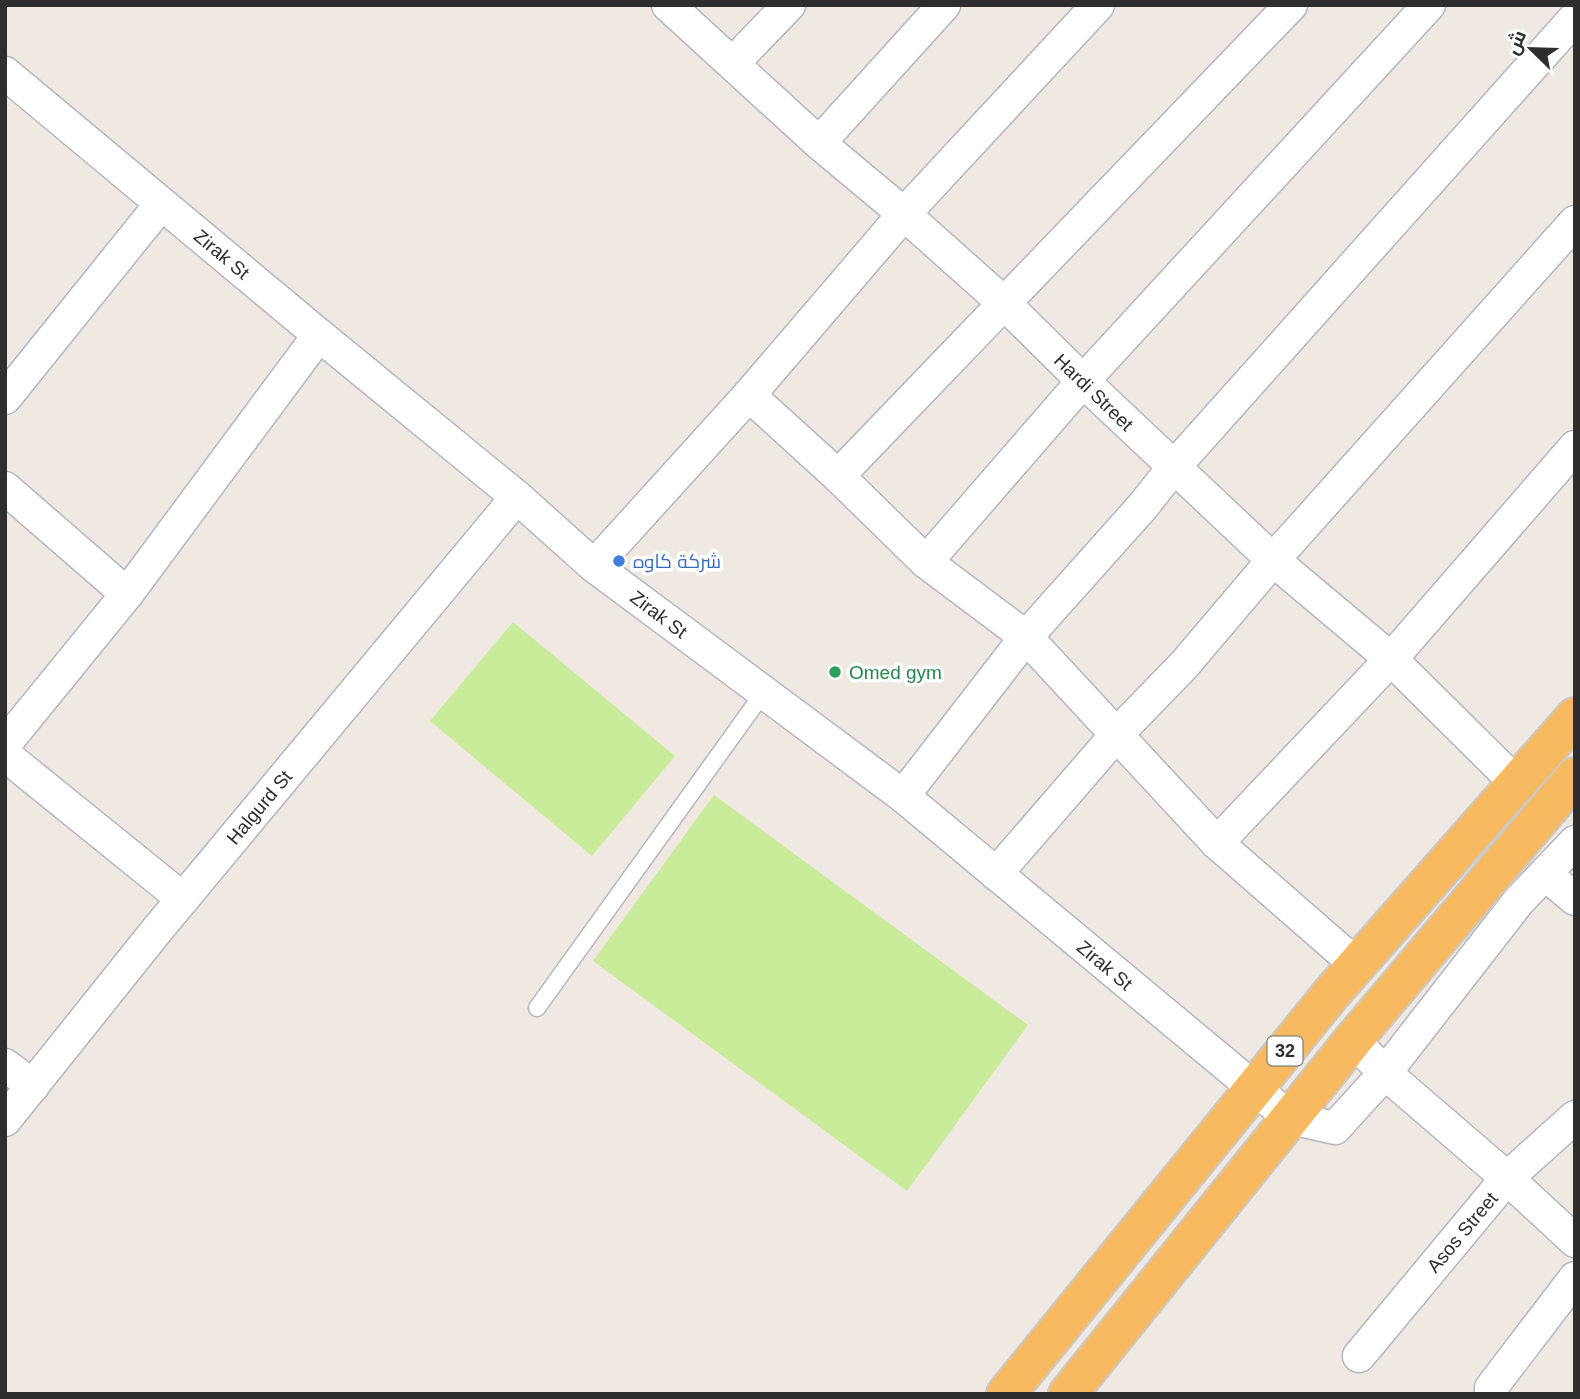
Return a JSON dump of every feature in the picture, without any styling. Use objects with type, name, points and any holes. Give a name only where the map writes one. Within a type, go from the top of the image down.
[{"type":"highway","name":"32","points":[[1006,1394],[1254,1088],[1575,716]]},
{"type":"highway","name":"32","points":[[1068,1394],[1353,1040],[1575,777]]},
{"type":"street","name":"Hardi Street","points":[[668,5],[819,143],[1005,304],[1173,468],[1273,560],[1391,659],[1516,783]]},
{"type":"street","points":[[733,64],[789,5]]},
{"type":"street","points":[[819,143],[944,5]]},
{"type":"street","points":[[594,566],[749,395],[904,214],[1098,5]]},
{"type":"street","points":[[838,476],[1291,5]]},
{"type":"street","points":[[926,562],[1083,382],[1429,5]]},
{"type":"street","points":[[903,796],[1026,637],[1143,506],[1173,468],[1575,18]]},
{"type":"street","name":"Zirak St","points":[[5,73],[318,335],[517,496],[594,566],[903,796],[1290,1118]]},
{"type":"street","points":[[5,398],[161,204]]},
{"type":"street","points":[[996,874],[1575,222]]},
{"type":"street","points":[[5,744],[127,594],[318,335]]},
{"type":"street","points":[[749,395],[838,476],[926,562],[1026,637],[1217,843],[1357,966]]},
{"type":"street","points":[[1217,843],[1391,659],[1575,447]]},
{"type":"street","points":[[5,488],[127,594]]},
{"type":"street","name":"Halgurd St","points":[[5,1120],[183,899],[517,496]]},
{"type":"street","points":[[5,755],[183,899]]},
{"type":"street","points":[[1290,1118],[1335,1128],[1385,1073],[1518,902],[1575,842]]},
{"type":"street","points":[[1545,874],[1575,899]]},
{"type":"street","points":[[1353,1040],[1385,1073],[1507,1178],[1575,1241]]},
{"type":"street","points":[[5,1065],[33,1086]]},
{"type":"street","name":"Asos Street","points":[[1359,1356],[1507,1178],[1575,1117]]},
{"type":"street","points":[[1490,1394],[1491,1388],[1575,1278]]},
{"type":"lane","points":[[537,1008],[764,692]]},
{"type":"green space","points":[[513,622],[675,756],[592,856],[430,721]]},
{"type":"green space","points":[[714,795],[1028,1025],[907,1191],[593,961]]},
{"type":"place","name":"شركة كاوه","points":[[619,561]]},
{"type":"place","name":"Omed gym","points":[[835,672]]}]
